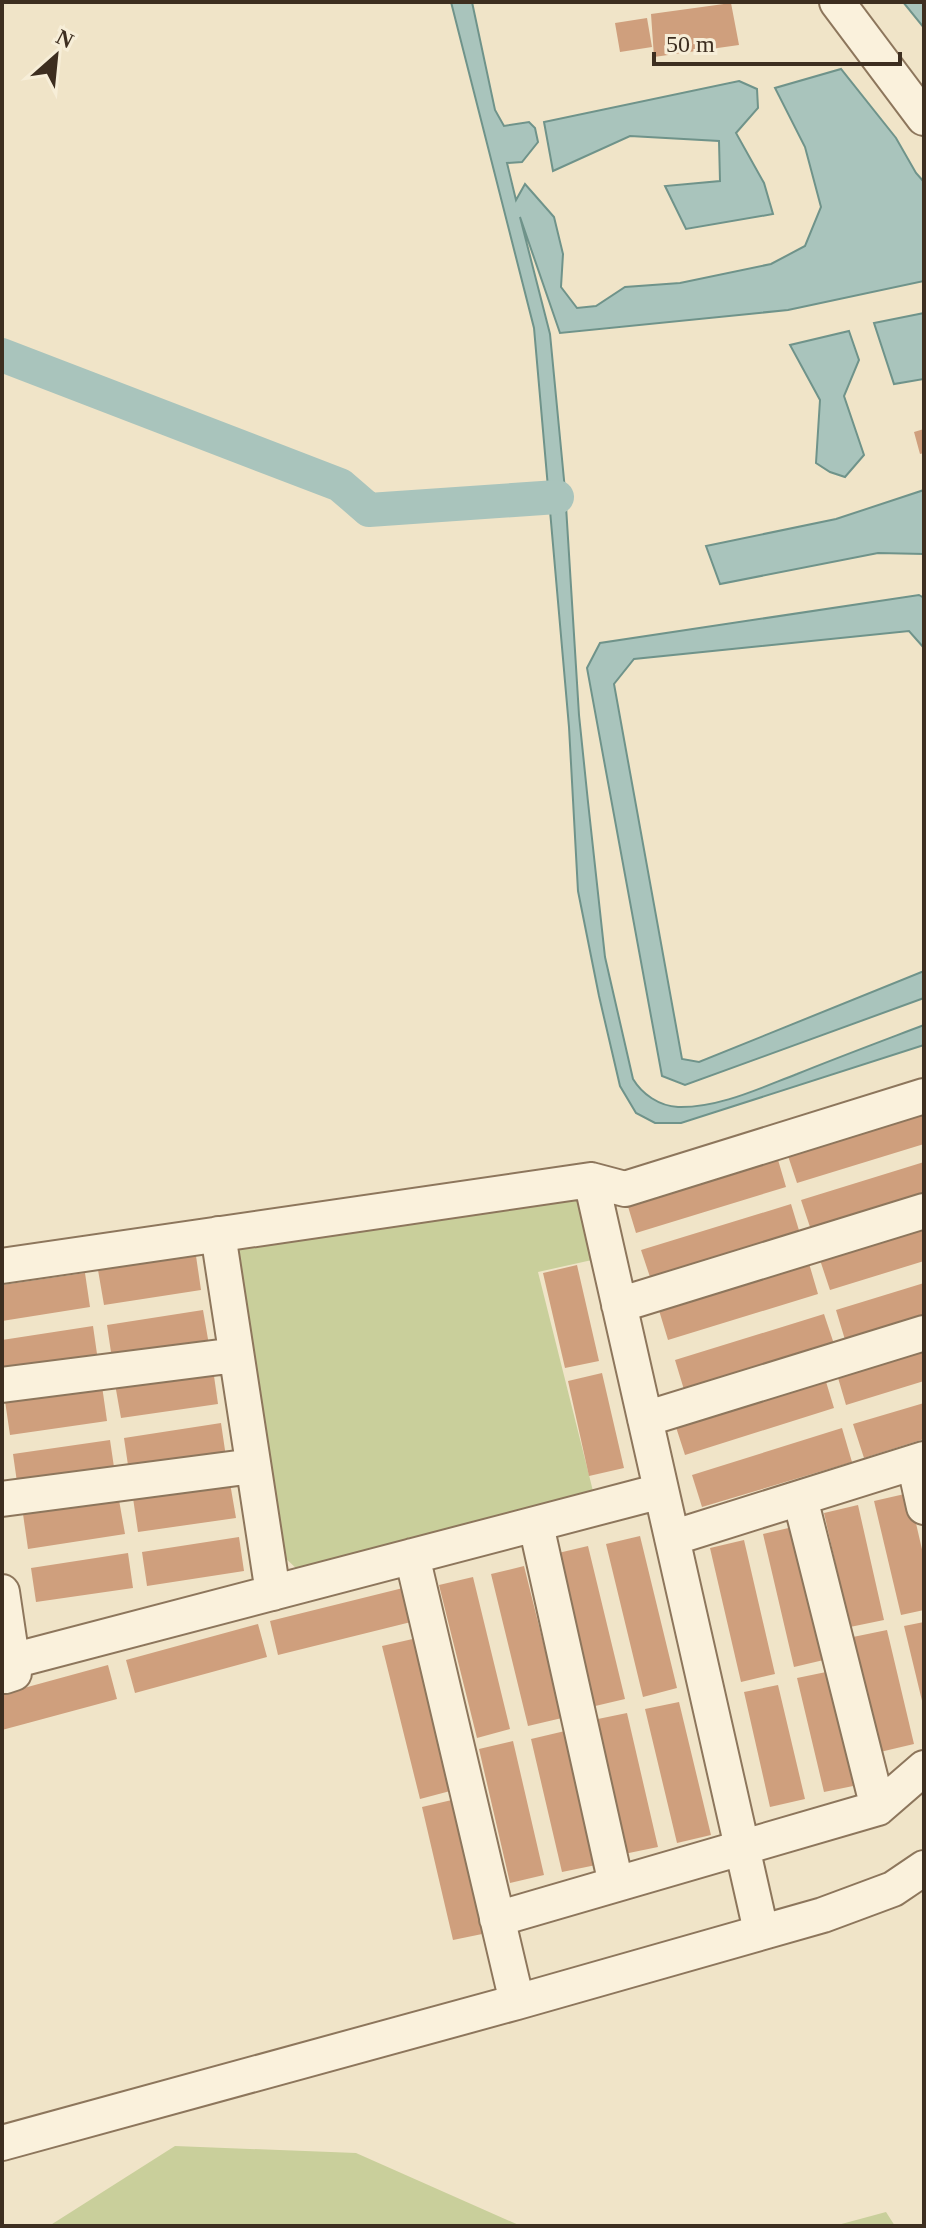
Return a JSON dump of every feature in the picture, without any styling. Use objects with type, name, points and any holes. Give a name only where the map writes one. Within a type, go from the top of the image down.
[{"type":"street","points":[[837,2],[924,118]]},
{"type":"street","points":[[2,1266],[591,1180],[625,1189],[924,1096]]},
{"type":"street","points":[[591,1180],[761,1931]]},
{"type":"street","points":[[619,1305],[924,1211]]},
{"type":"street","points":[[218,1234],[273,1593]]},
{"type":"street","points":[[645,1419],[924,1333]]},
{"type":"street","points":[[2,1385],[236,1355]]},
{"type":"street","points":[[672,1538],[919,1460],[924,1507]]},
{"type":"street","points":[[2,1499],[253,1466]]},
{"type":"street","points":[[2,1592],[7,1669],[273,1593],[661,1491]]},
{"type":"street","points":[[800,1498],[878,1808]]},
{"type":"street","points":[[536,1525],[616,1884]]},
{"type":"street","points":[[412,1556],[517,2002]]},
{"type":"street","points":[[497,1919],[878,1808],[924,1768]]},
{"type":"street","points":[[2,2143],[823,1915],[893,1889],[924,1868]]},
{"type":"green space","points":[[567,1196],[577,1199],[592,1260],[538,1272],[594,1495],[298,1570],[282,1555],[238,1244]]},
{"type":"green space","points":[[175,2146],[356,2153],[521,2226],[49,2226]]},
{"type":"green space","points":[[886,2212],[895,2226],[834,2226]]},
{"type":"water","points":[[451,2],[472,2],[495,110],[504,126],[529,122],[535,128],[538,142],[522,162],[507,163],[516,200],[525,184],[554,217],[563,254],[561,287],[577,308],[596,306],[625,287],[680,283],[771,264],[805,246],[821,207],[805,147],[775,88],[841,69],[896,138],[924,182],[924,281],[788,310],[560,333],[520,217],[550,334],[565,490],[579,715],[605,957],[633,1079],[641,1090],[658,1102],[678,1107],[693,1106],[739,1096],[924,1025],[924,1045],[681,1123],[655,1123],[636,1113],[620,1086],[578,891],[569,727],[534,328]]},
{"type":"water","points":[[903,2],[924,2],[924,28]]},
{"type":"water","points":[[739,81],[757,89],[758,108],[736,133],[764,183],[773,214],[686,229],[665,186],[720,181],[719,141],[630,136],[553,171],[544,122]]},
{"type":"water","points":[[924,313],[924,379],[894,384],[874,323]]},
{"type":"water","points":[[849,331],[859,360],[844,396],[864,455],[845,477],[816,463],[820,400],[790,345]]},
{"type":"water","points":[[924,490],[924,554],[878,553],[720,584],[706,546],[836,519]]},
{"type":"water","points":[[919,595],[924,598],[924,648],[909,631],[634,659],[614,684],[682,1059],[699,1062],[924,971],[924,998],[685,1085],[662,1076],[587,668],[600,643]]},
{"type":"building","points":[[731,3],[739,45],[654,57],[651,14]]},
{"type":"building","points":[[647,18],[652,47],[620,52],[615,23]]},
{"type":"building","points":[[924,429],[924,453],[920,454],[914,432]]},
{"type":"building","points":[[924,1107],[924,1144],[797,1183],[786,1150]]},
{"type":"building","points":[[776,1153],[786,1187],[636,1233],[626,1200]]},
{"type":"building","points":[[924,1162],[924,1199],[812,1233],[801,1200]]},
{"type":"building","points":[[791,1204],[801,1237],[652,1283],[641,1250]]},
{"type":"building","points":[[924,1225],[924,1261],[830,1290],[819,1257]]},
{"type":"building","points":[[196,1256],[201,1290],[104,1305],[98,1270]]},
{"type":"building","points":[[808,1260],[818,1294],[668,1340],[658,1307]]},
{"type":"building","points":[[577,1265],[599,1361],[565,1368],[543,1273]]},
{"type":"building","points":[[85,1273],[90,1307],[2,1321],[2,1285]]},
{"type":"building","points":[[924,1283],[924,1319],[846,1343],[836,1310]]},
{"type":"building","points":[[203,1310],[209,1345],[112,1359],[107,1325]]},
{"type":"building","points":[[824,1314],[835,1347],[685,1393],[675,1360]]},
{"type":"building","points":[[93,1326],[98,1361],[2,1376],[2,1340]]},
{"type":"building","points":[[924,1344],[924,1381],[846,1405],[836,1371]]},
{"type":"building","points":[[213,1369],[218,1404],[121,1418],[115,1384]]},
{"type":"building","points":[[602,1373],[624,1468],[589,1476],[568,1381]]},
{"type":"building","points":[[824,1375],[834,1408],[685,1455],[674,1421]]},
{"type":"building","points":[[102,1386],[107,1421],[10,1435],[5,1401]]},
{"type":"building","points":[[924,1403],[924,1439],[864,1458],[853,1424]]},
{"type":"building","points":[[221,1423],[226,1457],[129,1472],[124,1438]]},
{"type":"building","points":[[842,1428],[852,1462],[702,1507],[692,1475]]},
{"type":"building","points":[[110,1440],[115,1474],[18,1489],[13,1454]]},
{"type":"building","points":[[230,1483],[236,1518],[138,1532],[133,1498]]},
{"type":"building","points":[[909,1493],[924,1558],[924,1610],[901,1615],[874,1501]]},
{"type":"building","points":[[119,1500],[125,1534],[28,1549],[23,1514]]},
{"type":"building","points":[[858,1505],[884,1620],[850,1627],[824,1513]]},
{"type":"building","points":[[797,1526],[828,1659],[794,1667],[763,1534]]},
{"type":"building","points":[[640,1536],[677,1688],[643,1697],[606,1544]]},
{"type":"building","points":[[239,1537],[244,1571],[147,1586],[142,1552]]},
{"type":"building","points":[[744,1540],[775,1674],[741,1682],[710,1548]]},
{"type":"building","points":[[588,1546],[625,1699],[591,1707],[554,1554]]},
{"type":"building","points":[[128,1553],[133,1588],[36,1602],[31,1568]]},
{"type":"building","points":[[524,1566],[562,1718],[528,1726],[491,1574]]},
{"type":"building","points":[[473,1577],[510,1729],[477,1738],[439,1585]]},
{"type":"building","points":[[403,1588],[411,1622],[278,1655],[270,1621]]},
{"type":"building","points":[[924,1622],[924,1705],[923,1705],[904,1626]]},
{"type":"building","points":[[258,1624],[267,1657],[135,1693],[126,1660]]},
{"type":"building","points":[[887,1630],[914,1744],[880,1752],[853,1637]]},
{"type":"building","points":[[417,1638],[454,1790],[420,1799],[382,1646]]},
{"type":"building","points":[[108,1665],[117,1699],[2,1730],[2,1694]]},
{"type":"building","points":[[831,1671],[858,1785],[824,1792],[797,1678]]},
{"type":"building","points":[[778,1685],[805,1799],[770,1807],[744,1692]]},
{"type":"building","points":[[679,1702],[711,1835],[677,1843],[645,1709]]},
{"type":"building","points":[[627,1713],[658,1847],[624,1854],[593,1720]]},
{"type":"building","points":[[565,1731],[596,1865],[562,1872],[531,1739]]},
{"type":"building","points":[[513,1741],[544,1875],[510,1883],[479,1749]]},
{"type":"building","points":[[456,1799],[487,1933],[453,1940],[422,1807]]},
{"type":"waterway","points":[[2,355],[340,485],[369,510],[557,497]]}]
